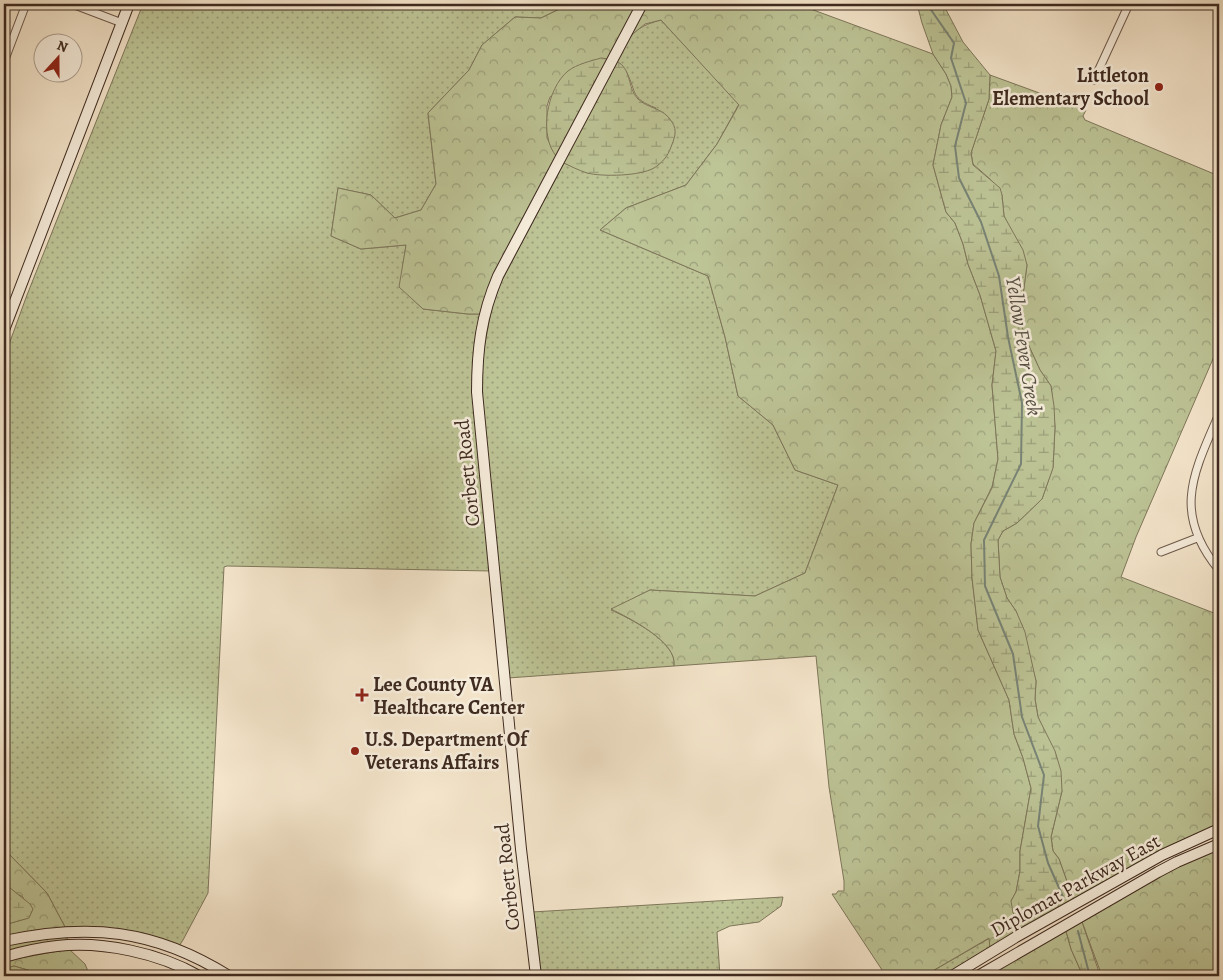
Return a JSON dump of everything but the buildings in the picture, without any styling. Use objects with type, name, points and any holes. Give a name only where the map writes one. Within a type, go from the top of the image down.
[{"type":"street","points":[[4,62],[26,4]]},
{"type":"street","points":[[72,4],[122,23]]},
{"type":"street","points":[[4,330],[129,4]]},
{"type":"street","name":"Corbett Road","points":[[536,976],[519,830],[478,409],[478,342],[487,303],[498,276],[642,4]]},
{"type":"street","points":[[1094,80],[1129,4]]},
{"type":"street","points":[[1219,414],[1198,464],[1191,487],[1191,513],[1197,538],[1219,570]]},
{"type":"street","points":[[1161,552],[1197,538]]},
{"type":"street","name":"Diplomat Parkway East","points":[[952,976],[1016,937],[1162,854],[1219,829]]},
{"type":"street","points":[[1195,840],[1200,852]]},
{"type":"street","name":"Diplomat Parkway East","points":[[978,976],[1158,872],[1219,844]]},
{"type":"street","points":[[79,930],[79,945]]},
{"type":"street","points":[[4,941],[59,931],[110,932],[153,941],[197,958],[229,976]]},
{"type":"street","points":[[4,956],[51,946],[79,945],[115,948],[146,955],[179,966],[199,976]]},
{"type":"green space","points":[[143,4],[570,4],[541,18],[515,17],[482,45],[469,70],[428,113],[436,184],[421,210],[395,218],[371,195],[338,188],[331,236],[361,249],[406,245],[400,287],[423,309],[481,314],[475,342],[491,571],[224,567],[208,893],[179,946],[109,929],[65,927],[47,893],[4,849],[4,358],[27,295]]},
{"type":"green space","points":[[570,4],[638,4],[609,59],[550,97],[547,106],[547,138],[557,157],[481,314],[423,309],[399,287],[406,245],[361,249],[331,236],[338,188],[371,195],[395,218],[421,210],[436,184],[428,113],[469,70],[482,45],[515,17],[541,18]]},
{"type":"green space","points":[[646,4],[797,4],[933,54],[946,74],[951,86],[952,97],[941,125],[933,165],[946,212],[955,223],[963,244],[996,351],[992,385],[998,459],[992,487],[974,523],[971,544],[972,578],[978,630],[1009,700],[1014,734],[1031,788],[1020,851],[1020,871],[1016,892],[1011,901],[1056,898],[1059,909],[990,949],[989,938],[924,976],[886,976],[832,894],[844,891],[844,881],[829,787],[816,656],[674,666],[673,657],[661,640],[629,618],[611,609],[650,590],[755,596],[805,573],[838,485],[795,470],[773,425],[738,396],[725,337],[708,276],[600,230],[626,208],[686,185],[717,144],[739,105],[661,20],[645,24],[629,37]]},
{"type":"green space","points":[[917,4],[943,4],[963,42],[990,75],[989,99],[971,153],[973,165],[1000,188],[1004,216],[1023,250],[1027,265],[1021,324],[1040,370],[1051,386],[1054,406],[1053,468],[1042,499],[1017,523],[1003,531],[998,540],[1000,577],[1007,598],[1016,611],[1025,632],[1036,681],[1035,699],[1038,717],[1055,751],[1061,771],[1062,791],[1051,837],[1053,851],[1059,859],[1074,901],[1059,909],[1056,898],[1017,917],[1013,913],[1011,901],[1016,892],[1020,871],[1020,851],[1031,788],[1014,734],[1009,700],[978,630],[972,578],[971,544],[974,523],[992,488],[998,459],[992,385],[996,351],[963,244],[955,223],[946,212],[933,165],[941,125],[952,97],[951,86],[946,74],[933,54]]},
{"type":"green space","points":[[661,20],[739,104],[717,144],[686,185],[626,208],[600,230],[708,276],[725,337],[738,396],[773,425],[795,470],[838,485],[805,573],[755,596],[650,590],[611,610],[640,625],[661,640],[673,657],[674,666],[508,678],[481,392],[481,365],[492,306],[502,280],[564,163],[588,173],[656,108],[638,98],[626,71],[616,61],[633,34],[644,26]]},
{"type":"green space","points":[[601,58],[609,59],[557,157],[551,148],[548,137],[547,125],[550,100],[561,79],[568,71],[584,63]]},
{"type":"green space","points":[[616,61],[625,68],[632,89],[638,99],[664,113],[672,122],[675,129],[674,138],[670,150],[664,159],[648,171],[621,175],[587,173],[562,162]]},
{"type":"green space","points":[[990,75],[1086,110],[1083,116],[1085,120],[1219,176],[1219,345],[1136,537],[1121,577],[1219,615],[1219,825],[1074,901],[1059,859],[1053,851],[1051,837],[1062,791],[1038,717],[1035,699],[1036,681],[1016,611],[1007,598],[1000,577],[998,540],[1003,531],[1017,523],[1042,499],[1053,467],[1055,427],[1051,386],[1040,370],[1021,324],[1027,265],[1004,216],[1002,195],[990,179],[973,164],[971,153],[989,99]]},
{"type":"green space","points":[[1219,848],[1219,976],[1102,976],[1082,922],[1178,866]]},
{"type":"green space","points":[[4,849],[47,893],[65,927],[4,937],[4,925],[28,918],[23,897],[4,883]]},
{"type":"green space","points":[[4,883],[30,904],[33,909],[29,918],[4,925]]},
{"type":"green space","points":[[783,897],[781,906],[759,922],[730,926],[717,932],[720,976],[539,976],[532,912]]},
{"type":"green space","points":[[1082,922],[1102,976],[1083,976],[1071,949],[1066,931]]},
{"type":"green space","points":[[1066,931],[1071,949],[1083,976],[992,976],[991,973]]},
{"type":"green space","points":[[67,935],[68,941],[4,952],[4,945]]},
{"type":"green space","points":[[990,938],[990,949],[944,976],[924,976]]},
{"type":"green space","points":[[69,949],[85,964],[90,976],[48,976],[14,966],[4,969],[4,961]]},
{"type":"green space","points":[[14,966],[48,976],[4,976],[4,969]]},
{"type":"waterway","name":"Yellow Fever Creek","points":[[927,4],[954,43],[951,58],[966,103],[955,146],[959,178],[981,222],[999,276],[1008,337],[1022,403],[1021,464],[984,540],[985,586],[1013,654],[1022,717],[1044,775],[1038,826],[1048,863],[1064,899]]},
{"type":"waterway","name":"Yellow Fever Creek","points":[[1078,931],[1088,969],[1092,976]]},
{"type":"waterway","points":[[7,968],[12,976]]},
{"type":"place","name":"Littleton Elementary School","points":[[1159,87]]},
{"type":"place","name":"Lee County VA Healthcare Center","points":[[362,695]]},
{"type":"place","name":"U.S. Department Of Veterans Affairs","points":[[355,751]]}]
